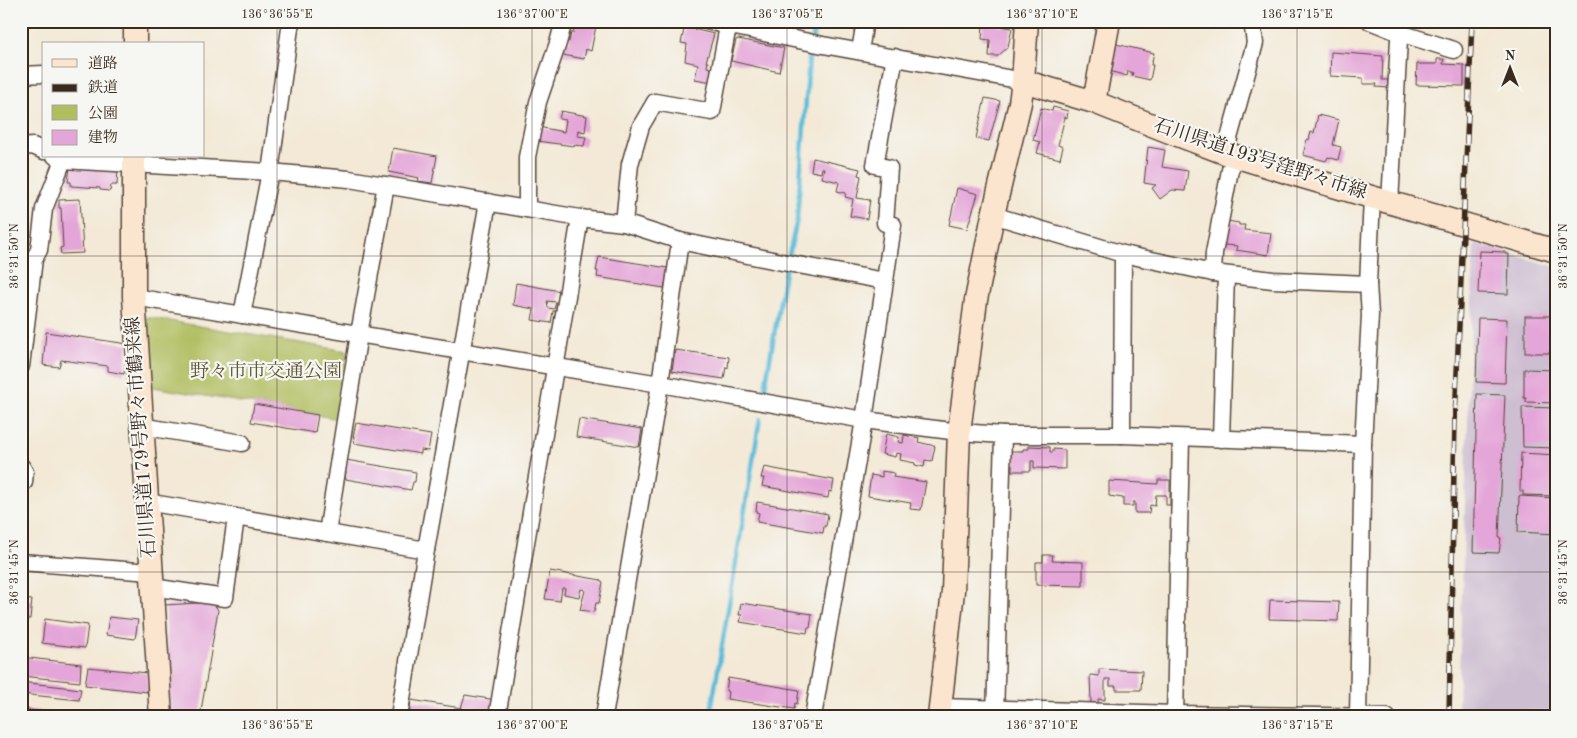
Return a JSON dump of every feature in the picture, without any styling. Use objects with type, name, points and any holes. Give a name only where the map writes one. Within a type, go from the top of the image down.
[{"type":"main road","points":[[135,21],[135,42]]},
{"type":"main road","points":[[940,712],[953,591],[959,432],[976,300],[993,215],[1020,103],[1027,21]]},
{"type":"main road","points":[[1094,102],[1109,21]]},
{"type":"main road","name":"石川県道193号窪野々市線","points":[[1023,81],[1094,102],[1230,154],[1381,201],[1556,251]]},
{"type":"main road","name":"石川県道179号野々市鶴来線","points":[[134,160],[134,297],[161,717]]},
{"type":"street","points":[[242,315],[270,172],[291,21]]},
{"type":"street","points":[[527,209],[527,157],[538,102],[564,21]]},
{"type":"street","points":[[860,51],[865,21]]},
{"type":"street","points":[[1252,21],[1255,43]]},
{"type":"street","points":[[1221,439],[1219,274],[1214,253],[1230,170],[1230,154],[1255,43],[1264,21]]},
{"type":"street","points":[[1370,21],[1400,27],[1454,50]]},
{"type":"street","points":[[709,22],[1023,81]]},
{"type":"street","points":[[624,223],[630,164],[642,126],[655,102],[712,112],[728,26]]},
{"type":"street","points":[[1358,716],[1363,444],[1370,315],[1368,284],[1381,201],[1400,27]]},
{"type":"street","points":[[813,717],[864,420],[894,225],[885,222],[888,168],[875,165],[895,57]]},
{"type":"street","points":[[21,75],[42,74]]},
{"type":"street","points":[[21,146],[33,146],[42,150]]},
{"type":"street","points":[[21,366],[34,259],[38,250],[44,209],[59,158],[134,160],[348,179],[580,218],[624,223],[680,241],[885,281]]},
{"type":"street","points":[[327,533],[359,334],[386,185]]},
{"type":"street","points":[[399,717],[426,550],[488,202]]},
{"type":"street","points":[[993,215],[1123,254],[1219,274],[1273,280],[1368,284]]},
{"type":"street","points":[[497,717],[580,218]]},
{"type":"street","points":[[604,717],[660,384],[680,241]]},
{"type":"street","points":[[1122,435],[1123,254]]},
{"type":"street","points":[[134,297],[660,384],[864,420],[959,432],[1003,435],[1122,435],[1363,444]]},
{"type":"street","points":[[141,426],[242,443]]},
{"type":"street","points":[[995,713],[1003,435]]},
{"type":"street","points":[[1175,716],[1181,438]]},
{"type":"street","points":[[21,466],[25,472],[24,482],[21,483]]},
{"type":"street","points":[[146,502],[426,550]]},
{"type":"street","points":[[21,562],[152,580],[225,598],[236,517]]},
{"type":"street","points":[[940,712],[1386,717]]},
{"type":"shaded area","points":[[1474,243],[1556,267],[1556,711],[1458,709]]},
{"type":"green space","name":"野々市市交通公園","points":[[146,317],[347,351],[339,419],[153,387]]},
{"type":"building","points":[[230,21],[230,25],[209,22]]},
{"type":"building","points":[[576,21],[597,21],[591,51],[586,49],[584,59],[563,55],[566,41],[569,42]]},
{"type":"building","points":[[983,23],[1012,28],[1008,47],[998,56],[989,56],[990,40],[982,39]]},
{"type":"building","points":[[685,25],[688,28],[714,34],[706,62],[708,62],[707,67],[714,69],[712,82],[695,79],[698,64],[685,61],[687,44],[681,43]]},
{"type":"building","points":[[736,40],[784,48],[779,72],[731,61]]},
{"type":"building","points":[[1116,44],[1154,53],[1150,80],[1132,76],[1133,73],[1128,71],[1127,76],[1109,71]]},
{"type":"building","points":[[1331,52],[1383,56],[1382,80],[1388,80],[1388,88],[1376,87],[1377,84],[1363,84],[1363,78],[1330,76]]},
{"type":"building","points":[[1437,59],[1444,59],[1443,64],[1464,65],[1464,86],[1416,85],[1417,64],[1437,64]]},
{"type":"building","points":[[985,98],[1000,101],[989,141],[976,138]]},
{"type":"building","points":[[1053,107],[1068,111],[1058,145],[1063,147],[1060,159],[1037,153],[1040,142],[1033,140],[1041,108],[1052,111]]},
{"type":"building","points":[[561,111],[587,116],[585,132],[578,130],[577,136],[586,137],[584,146],[536,141],[538,127],[564,132],[566,120],[559,119]]},
{"type":"building","points":[[1318,115],[1339,120],[1333,145],[1341,147],[1338,160],[1328,157],[1326,161],[1303,155],[1307,139],[1309,140],[1311,132],[1314,133]]},
{"type":"building","points":[[1148,147],[1165,150],[1162,167],[1188,171],[1185,191],[1172,190],[1160,199],[1152,188],[1156,185],[1144,183]]},
{"type":"building","points":[[393,148],[437,156],[432,183],[418,181],[419,178],[389,172]]},
{"type":"building","points":[[813,158],[860,169],[858,175],[861,176],[857,198],[870,200],[867,219],[850,216],[853,199],[845,197],[846,193],[837,191],[839,182],[822,178],[824,168],[822,168],[821,173],[811,171]]},
{"type":"building","points":[[70,167],[118,169],[117,185],[111,185],[110,191],[100,190],[100,188],[71,186],[71,182],[68,182]]},
{"type":"building","points":[[957,188],[978,194],[967,229],[949,225]]},
{"type":"building","points":[[80,199],[83,253],[61,254],[60,248],[63,247],[59,200]]},
{"type":"building","points":[[1553,205],[1556,205],[1556,234],[1551,234]]},
{"type":"building","points":[[1227,221],[1245,225],[1244,230],[1271,233],[1268,255],[1236,250],[1237,246],[1224,245]]},
{"type":"building","points":[[1480,251],[1505,252],[1505,254],[1509,254],[1508,294],[1478,293]]},
{"type":"building","points":[[599,257],[668,268],[664,288],[597,277],[598,271],[596,271]]},
{"type":"building","points":[[516,283],[560,291],[556,311],[553,311],[551,323],[532,320],[534,309],[513,305]],"holes":[[[547,301],[556,302],[554,309],[548,308]]]},
{"type":"building","points":[[1525,316],[1556,316],[1556,353],[1525,353]]},
{"type":"building","points":[[1478,318],[1507,319],[1505,383],[1476,382]]},
{"type":"building","points":[[46,332],[128,344],[124,374],[108,371],[108,366],[61,360],[59,367],[43,365]]},
{"type":"building","points":[[675,350],[729,357],[724,379],[672,371]]},
{"type":"building","points":[[1524,369],[1556,370],[1556,403],[1526,402],[1526,398],[1524,398]]},
{"type":"building","points":[[1477,394],[1505,395],[1499,553],[1473,552]]},
{"type":"building","points":[[254,404],[318,415],[315,433],[251,422]]},
{"type":"building","points":[[1522,407],[1556,408],[1556,448],[1523,447]]},
{"type":"building","points":[[579,419],[642,429],[639,447],[576,437]]},
{"type":"building","points":[[356,423],[431,435],[428,451],[421,450],[421,454],[354,443],[355,437],[353,437]]},
{"type":"building","points":[[886,434],[899,437],[898,442],[903,443],[904,435],[919,438],[918,442],[935,446],[932,461],[925,460],[924,467],[900,460],[901,454],[896,453],[895,457],[882,454]]},
{"type":"building","points":[[1029,446],[1050,447],[1050,452],[1053,452],[1053,449],[1065,450],[1065,469],[1034,468],[1034,461],[1031,461],[1031,471],[1012,471],[1012,465],[1008,465],[1008,451],[1023,451],[1023,449],[1029,449]]},
{"type":"building","points":[[1521,453],[1556,455],[1556,496],[1523,495],[1523,491],[1520,491]]},
{"type":"building","points":[[346,460],[416,472],[415,482],[413,482],[411,490],[345,479]]},
{"type":"building","points":[[764,467],[834,480],[832,492],[829,491],[828,498],[762,486],[764,478],[761,478]]},
{"type":"building","points":[[882,471],[894,473],[893,477],[926,482],[921,510],[910,509],[911,503],[868,496],[871,475],[882,477]]},
{"type":"building","points":[[1158,480],[1170,480],[1170,505],[1166,505],[1166,495],[1156,495],[1155,506],[1150,505],[1149,513],[1135,513],[1135,502],[1133,502],[1133,506],[1123,506],[1123,498],[1109,496],[1109,481],[1158,484]]},
{"type":"building","points":[[1519,496],[1556,498],[1556,534],[1518,532]]},
{"type":"building","points":[[757,502],[828,514],[826,526],[824,526],[823,533],[757,522],[759,513],[756,512]]},
{"type":"building","points":[[1043,555],[1053,555],[1052,561],[1083,562],[1083,586],[1036,585],[1036,562],[1043,562]]},
{"type":"building","points":[[550,571],[601,580],[603,582],[599,603],[596,603],[594,612],[580,610],[585,590],[581,589],[579,597],[564,594],[565,588],[562,588],[560,601],[545,599]]},
{"type":"building","points":[[21,599],[32,600],[30,619],[21,618]]},
{"type":"building","points":[[1270,600],[1339,602],[1338,621],[1269,619]]},
{"type":"building","points":[[213,602],[218,610],[200,717],[171,717],[165,605]]},
{"type":"building","points":[[741,603],[812,614],[810,628],[808,627],[807,633],[740,622],[742,615],[739,615]]},
{"type":"building","points":[[109,617],[138,620],[135,639],[106,635]]},
{"type":"building","points":[[45,619],[88,625],[85,648],[42,643]]},
{"type":"building","points":[[21,657],[81,664],[80,682],[21,676]]},
{"type":"building","points":[[88,667],[148,673],[147,692],[85,685]]},
{"type":"building","points":[[1099,669],[1142,671],[1141,690],[1116,690],[1116,686],[1110,686],[1110,679],[1105,679],[1105,700],[1098,699],[1098,703],[1091,703],[1090,675],[1099,676]]},
{"type":"building","points":[[728,678],[799,690],[797,704],[795,703],[794,709],[727,699]]},
{"type":"building","points":[[21,682],[81,689],[79,700],[21,694]]},
{"type":"building","points":[[465,695],[496,700],[493,717],[409,717],[411,700],[461,708]]},
{"type":"building","points":[[21,709],[78,715],[77,717],[21,717]]},
{"type":"waterway","points":[[788,259],[797,220],[809,59],[816,21]]},
{"type":"waterway","points":[[765,388],[786,266]]},
{"type":"waterway","points":[[710,717],[760,419]]},
{"type":"railway","points":[[1449,717],[1455,420],[1472,21]]}]
